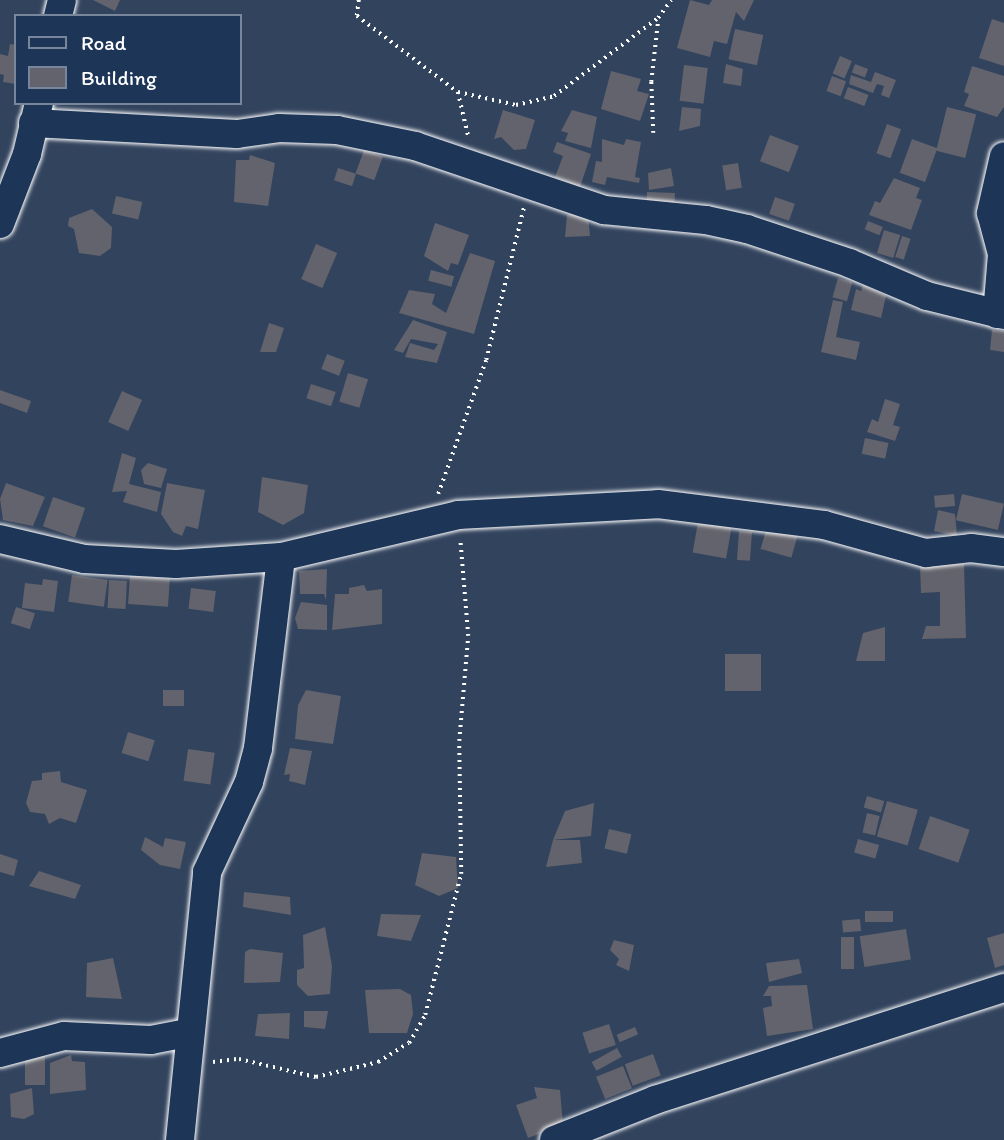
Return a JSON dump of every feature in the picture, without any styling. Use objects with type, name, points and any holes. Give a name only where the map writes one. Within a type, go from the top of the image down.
[{"type":"street","points":[[0,224],[27,153],[36,113],[237,134],[279,128],[337,130],[415,146],[632,216],[706,220],[747,229],[849,263],[927,296],[1000,315],[1002,254],[991,213],[1004,156]]},
{"type":"street","points":[[0,539],[84,559],[176,564],[281,557],[458,515],[658,504],[824,525],[926,553],[971,548],[1004,551]]},
{"type":"street","points":[[180,1140],[188,1033],[207,872],[249,782],[264,719],[281,557]]},
{"type":"street","points":[[554,1140],[655,1100],[1004,988]]},
{"type":"street","points":[[0,1053],[64,1036],[151,1040],[188,1033]]},
{"type":"path","points":[[359,0],[358,16],[458,92],[516,105],[554,96],[658,18],[671,0]]},
{"type":"path","points":[[653,134],[651,82],[658,18]]},
{"type":"path","points":[[458,92],[473,164]]},
{"type":"path","points":[[430,521],[486,360],[527,184]]},
{"type":"path","points":[[187,1065],[239,1059],[316,1077],[379,1062],[409,1043],[425,1015],[461,874],[459,741],[468,636],[458,515]]},
{"type":"building","points":[[93,0],[120,0],[115,11]]},
{"type":"building","points":[[690,0],[709,5],[712,0],[754,0],[744,21],[736,12],[727,44],[714,41],[710,57],[677,48]]},
{"type":"building","points":[[992,19],[1004,23],[1004,66],[979,58]]},
{"type":"building","points":[[735,29],[763,35],[757,65],[729,59]]},
{"type":"building","points":[[10,44],[14,45],[14,84],[3,82],[4,75],[0,74],[0,54],[8,56]]},
{"type":"building","points":[[840,56],[852,61],[845,79],[833,73]]},
{"type":"building","points":[[726,64],[743,69],[741,86],[723,83]]},
{"type":"building","points":[[855,64],[868,69],[865,77],[852,72]]},
{"type":"building","points":[[684,65],[708,68],[703,104],[680,101]]},
{"type":"building","points":[[972,66],[1004,76],[1004,107],[997,117],[964,106],[969,94],[964,92]]},
{"type":"building","points":[[611,71],[641,79],[637,91],[649,94],[640,121],[601,109]]},
{"type":"building","points":[[875,72],[896,80],[889,98],[881,95],[884,86],[877,84],[873,93],[849,84],[851,75],[871,82]]},
{"type":"building","points":[[832,76],[846,81],[841,96],[827,91]]},
{"type":"building","points":[[848,87],[869,95],[864,106],[844,98]]},
{"type":"building","points":[[682,107],[701,109],[700,126],[679,131]]},
{"type":"building","points":[[947,107],[976,114],[965,158],[936,151]]},
{"type":"building","points":[[503,110],[535,120],[526,149],[514,150],[501,137],[494,139]]},
{"type":"building","points":[[572,110],[597,117],[591,148],[565,141],[568,133],[561,131]]},
{"type":"building","points":[[887,124],[901,129],[890,158],[876,153]]},
{"type":"building","points":[[770,135],[799,146],[789,172],[760,161]]},
{"type":"building","points":[[602,139],[624,145],[626,139],[641,142],[635,177],[640,178],[639,183],[607,177],[605,185],[592,182],[596,161],[602,162]]},
{"type":"building","points":[[912,139],[937,148],[925,182],[900,173]]},
{"type":"building","points":[[557,142],[591,154],[580,187],[555,177],[563,156],[553,152]]},
{"type":"building","points":[[364,150],[383,157],[374,180],[355,173]]},
{"type":"building","points":[[250,155],[275,163],[268,206],[234,202],[236,160],[249,160]]},
{"type":"building","points":[[738,163],[742,188],[726,190],[722,166]]},
{"type":"building","points":[[338,168],[356,174],[352,186],[334,180]]},
{"type":"building","points":[[671,168],[674,186],[649,190],[648,173]]},
{"type":"building","points":[[894,178],[920,188],[916,198],[922,200],[911,230],[869,215],[875,201],[880,203]]},
{"type":"building","points":[[647,192],[675,193],[675,205],[647,204]]},
{"type":"building","points":[[116,196],[142,202],[138,220],[112,214]]},
{"type":"building","points":[[775,197],[795,204],[789,221],[769,214]]},
{"type":"building","points":[[92,209],[112,227],[111,248],[100,256],[79,253],[74,229],[68,226],[69,218]]},
{"type":"building","points":[[567,215],[588,215],[590,236],[565,237]]},
{"type":"building","points":[[868,221],[883,227],[879,235],[865,229]]},
{"type":"building","points":[[435,223],[469,235],[458,265],[451,263],[448,271],[424,256]]},
{"type":"building","points":[[884,230],[900,235],[893,258],[877,253]]},
{"type":"building","points":[[902,236],[911,239],[904,260],[895,257]]},
{"type":"building","points":[[316,244],[337,253],[322,288],[301,279]]},
{"type":"building","points":[[470,253],[495,261],[474,334],[399,313],[409,290],[435,294],[432,304],[446,313]]},
{"type":"building","points":[[431,270],[454,276],[451,287],[428,281]]},
{"type":"building","points":[[838,278],[852,282],[847,301],[832,297]]},
{"type":"building","points":[[863,285],[886,296],[881,318],[851,310],[856,289],[861,291]]},
{"type":"building","points":[[833,300],[843,302],[836,337],[860,342],[856,360],[821,352]]},
{"type":"building","points":[[413,320],[447,332],[437,363],[405,357],[410,343],[434,350],[438,344],[411,339],[403,353],[394,350]]},
{"type":"building","points":[[269,323],[284,328],[276,352],[260,352]]},
{"type":"building","points":[[992,330],[1004,331],[1004,352],[990,350]]},
{"type":"building","points":[[327,354],[345,361],[339,376],[321,369]]},
{"type":"building","points":[[348,373],[368,379],[359,408],[339,402]]},
{"type":"building","points":[[311,384],[336,392],[331,406],[306,398]]},
{"type":"building","points":[[0,390],[31,401],[27,413],[0,403]]},
{"type":"building","points":[[122,391],[142,400],[128,431],[108,422]]},
{"type":"building","points":[[885,399],[900,404],[893,425],[900,427],[895,441],[867,432],[872,419],[878,422]]},
{"type":"building","points":[[865,438],[888,443],[885,459],[862,454]]},
{"type":"building","points":[[122,453],[136,458],[129,484],[161,492],[157,512],[123,502],[127,491],[112,492]]},
{"type":"building","points":[[148,463],[167,469],[161,488],[144,484],[141,470]]},
{"type":"building","points":[[262,477],[308,485],[304,513],[283,525],[258,512]]},
{"type":"building","points":[[6,483],[45,497],[33,526],[3,520],[0,499]]},
{"type":"building","points":[[167,483],[205,490],[198,529],[186,526],[182,536],[173,532],[161,514]]},
{"type":"building","points":[[954,494],[955,506],[935,508],[934,496]]},
{"type":"building","points":[[962,494],[1004,504],[998,530],[956,520]]},
{"type":"building","points":[[53,497],[85,508],[75,537],[43,526]]},
{"type":"building","points":[[938,510],[955,514],[957,536],[934,531]]},
{"type":"building","points":[[698,522],[731,528],[726,558],[693,553]]},
{"type":"building","points":[[768,523],[799,532],[791,558],[761,549]]},
{"type":"building","points":[[739,531],[752,532],[750,561],[737,560]]},
{"type":"building","points":[[964,564],[966,638],[922,639],[926,626],[940,626],[940,592],[921,593],[920,565]]},
{"type":"building","points":[[327,569],[326,600],[324,594],[300,594],[299,571]]},
{"type":"building","points":[[72,575],[108,580],[104,607],[68,602]]},
{"type":"building","points":[[130,576],[170,579],[168,607],[128,604]]},
{"type":"building","points":[[43,579],[58,581],[54,612],[22,608],[25,583],[42,585]]},
{"type":"building","points":[[109,580],[127,581],[126,609],[108,608]]},
{"type":"building","points":[[364,585],[367,591],[382,589],[382,624],[332,630],[335,594],[349,594],[349,588]]},
{"type":"building","points":[[191,588],[216,591],[213,612],[188,609]]},
{"type":"building","points":[[301,602],[327,605],[327,630],[298,629],[295,618]]},
{"type":"building","points":[[16,607],[35,613],[30,629],[11,623]]},
{"type":"building","points":[[885,627],[885,661],[856,661],[863,633]]},
{"type":"building","points":[[725,654],[761,654],[761,691],[725,691]]},
{"type":"building","points":[[163,690],[184,690],[184,706],[163,706]]},
{"type":"building","points":[[306,690],[341,696],[333,744],[295,739],[298,705]]},
{"type":"building","points":[[128,732],[155,740],[148,761],[122,753]]},
{"type":"building","points":[[290,748],[312,751],[305,785],[289,781],[290,774],[284,775]]},
{"type":"building","points":[[188,749],[215,753],[210,784],[184,781]]},
{"type":"building","points":[[60,771],[61,782],[87,790],[76,823],[60,818],[49,824],[45,814],[30,812],[26,803],[32,781],[42,780],[42,773]]},
{"type":"building","points":[[867,796],[884,801],[881,812],[864,808]]},
{"type":"building","points":[[887,801],[918,810],[908,845],[877,837]]},
{"type":"building","points":[[594,803],[591,836],[553,840],[565,811]]},
{"type":"building","points":[[867,813],[880,816],[875,835],[863,832]]},
{"type":"building","points":[[930,816],[970,830],[958,863],[919,849]]},
{"type":"building","points":[[609,829],[631,834],[627,854],[605,848]]},
{"type":"building","points":[[145,837],[163,847],[165,838],[186,842],[180,869],[160,865],[141,850]]},
{"type":"building","points":[[858,839],[879,845],[875,859],[854,852]]},
{"type":"building","points":[[553,840],[580,840],[582,863],[546,867]]},
{"type":"building","points":[[422,853],[456,857],[458,888],[439,896],[415,885]]},
{"type":"building","points":[[0,854],[18,860],[14,876],[0,872]]},
{"type":"building","points":[[39,871],[81,885],[75,899],[29,886]]},
{"type":"building","points":[[244,892],[290,897],[291,915],[243,907]]},
{"type":"building","points":[[865,911],[893,911],[893,922],[865,922]]},
{"type":"building","points":[[381,914],[421,915],[411,941],[377,936]]},
{"type":"building","points":[[860,919],[861,931],[843,933],[842,921]]},
{"type":"building","points":[[325,927],[332,966],[330,994],[308,996],[297,985],[297,970],[304,968],[303,935]]},
{"type":"building","points":[[906,929],[911,960],[864,967],[860,936]]},
{"type":"building","points":[[1004,933],[1004,965],[995,968],[987,938]]},
{"type":"building","points":[[841,937],[854,937],[854,969],[841,969]]},
{"type":"building","points":[[614,940],[634,945],[629,971],[616,965],[619,959],[610,950]]},
{"type":"building","points":[[250,949],[283,953],[280,982],[244,983],[245,952]]},
{"type":"building","points":[[113,958],[122,999],[86,997],[87,963]]},
{"type":"building","points":[[799,959],[802,973],[769,982],[766,963]]},
{"type":"building","points":[[807,985],[813,1029],[767,1036],[763,1008],[772,1006],[771,996],[763,996],[769,986]]},
{"type":"building","points":[[400,989],[411,995],[413,1014],[407,1033],[369,1033],[365,990]]},
{"type":"building","points":[[304,1011],[328,1011],[325,1029],[304,1027]]},
{"type":"building","points":[[290,1013],[289,1039],[255,1036],[258,1014]]},
{"type":"building","points":[[609,1024],[616,1045],[589,1054],[582,1033]]},
{"type":"building","points":[[635,1027],[638,1034],[620,1042],[617,1035]]},
{"type":"building","points":[[617,1048],[622,1057],[596,1071],[592,1062]]},
{"type":"building","points":[[25,1053],[45,1053],[45,1085],[25,1085]]},
{"type":"building","points":[[653,1054],[661,1076],[633,1086],[625,1064]]},
{"type":"building","points":[[71,1055],[72,1061],[85,1062],[86,1090],[50,1094],[50,1063]]},
{"type":"building","points":[[623,1066],[632,1088],[605,1099],[596,1077]]},
{"type":"building","points":[[534,1087],[560,1090],[563,1125],[528,1138],[516,1105],[537,1098]]},
{"type":"building","points":[[32,1088],[34,1114],[24,1119],[11,1117],[10,1094]]}]
